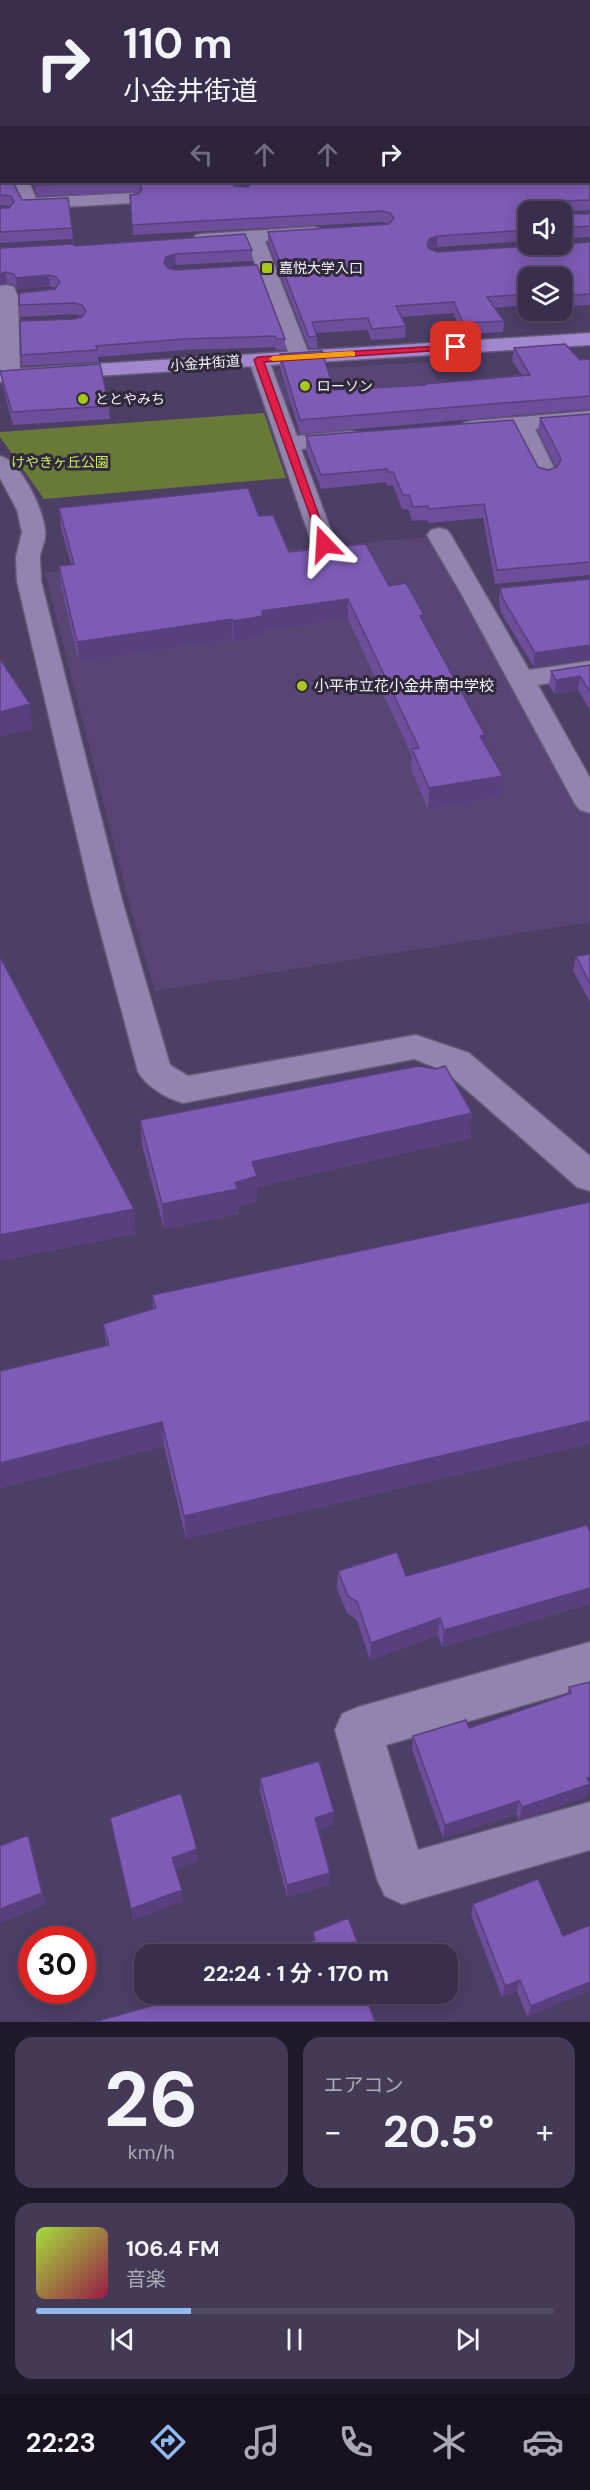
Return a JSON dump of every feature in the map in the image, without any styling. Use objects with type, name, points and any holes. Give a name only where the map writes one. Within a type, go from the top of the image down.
[{"type":"main road","name":"小金井街道","points":[[5,375],[590,339]]},
{"type":"street","points":[[21,183],[29,204],[132,198]]},
{"type":"street","points":[[185,240],[336,231]]},
{"type":"street","points":[[255,236],[300,357]]},
{"type":"street","points":[[244,269],[267,268]]},
{"type":"street","points":[[5,375],[4,294],[28,296]]},
{"type":"street","points":[[5,323],[31,324]]},
{"type":"street","points":[[258,360],[324,544]]},
{"type":"street","points":[[451,429],[590,418]]},
{"type":"street","points":[[521,424],[546,474]]},
{"type":"street","points":[[287,443],[369,436]]},
{"type":"street","points":[[0,463],[16,484],[29,510],[34,532],[28,556],[29,580],[107,900],[155,1072],[183,1090],[416,1047],[457,1062],[590,1177]]},
{"type":"street","points":[[439,535],[486,594],[521,679],[590,804]]},
{"type":"street","points":[[521,679],[590,669]]},
{"type":"street","points":[[590,1664],[358,1730],[402,1879],[590,1826]]},
{"type":"shaded area","points":[[428,362],[437,380],[446,379],[437,395],[287,406],[276,371]]},
{"type":"shaded area","name":"小平市立花小金井南中学校","points":[[447,535],[590,793],[590,922],[155,991],[131,910],[45,573]]},
{"type":"green space","name":"けやきヶ丘公園","points":[[264,413],[286,478],[44,499],[0,437],[0,432]]},
{"type":"building","points":[[0,183],[14,183],[22,200],[68,198],[72,228],[0,232],[0,208],[9,208],[14,202],[11,196],[0,195]]},
{"type":"building","points":[[35,183],[100,183],[36,185]]},
{"type":"building","points":[[139,183],[233,183],[234,186],[248,187],[251,183],[590,183],[590,200],[518,201],[518,231],[437,236],[429,239],[427,245],[429,249],[438,252],[518,247],[518,255],[572,255],[572,243],[590,242],[590,294],[574,295],[572,267],[518,267],[518,295],[487,297],[504,321],[463,323],[454,302],[396,306],[406,326],[372,329],[368,318],[312,322],[317,336],[309,337],[268,232],[389,224],[394,218],[390,213],[382,211],[132,225],[130,195],[138,194],[142,189]]},
{"type":"building","points":[[572,214],[590,214],[590,226],[572,227]]},
{"type":"building","points":[[245,234],[252,250],[175,254],[166,257],[164,263],[168,268],[176,270],[257,265],[285,339],[276,339],[275,336],[184,339],[96,346],[97,350],[21,355],[20,321],[74,319],[82,317],[86,311],[82,305],[74,303],[19,305],[19,293],[55,289],[60,282],[56,277],[49,275],[16,278],[13,274],[5,272],[0,274],[0,248],[74,244],[75,246]]},
{"type":"building","points":[[565,344],[580,360],[590,359],[590,396],[300,420],[280,354],[322,351],[334,390],[425,385],[530,375],[514,348]]},
{"type":"building","points":[[100,364],[109,406],[12,412],[0,371]]},
{"type":"building","points":[[590,414],[590,562],[497,570],[484,504],[429,509],[428,506],[413,507],[409,495],[403,495],[393,472],[388,472],[387,469],[321,475],[306,436],[513,420],[538,467],[548,470],[557,467],[561,459],[540,418]]},
{"type":"building","points":[[248,488],[259,516],[273,515],[289,552],[366,544],[389,586],[406,583],[424,615],[420,616],[485,735],[480,736],[503,776],[429,788],[412,749],[419,748],[348,599],[262,611],[263,616],[233,621],[232,619],[77,642],[59,566],[74,564],[59,508]]},
{"type":"building","points":[[590,579],[590,645],[535,653],[503,599],[500,588]]},
{"type":"building","points":[[0,659],[30,704],[0,712]]},
{"type":"building","points":[[590,665],[590,692],[580,676],[556,680],[551,671]]},
{"type":"building","points":[[590,954],[590,984],[576,956]]},
{"type":"building","points":[[0,957],[134,1209],[0,1235]]},
{"type":"building","points":[[418,1066],[436,1069],[445,1066],[472,1113],[252,1162],[257,1176],[235,1183],[238,1189],[162,1204],[140,1120]]},
{"type":"building","points":[[590,1202],[590,1421],[184,1516],[162,1422],[0,1463],[0,1371],[109,1345],[103,1324],[156,1308],[152,1295]]},
{"type":"building","points":[[587,1525],[590,1532],[590,1588],[444,1630],[440,1618],[371,1643],[357,1602],[348,1596],[338,1571],[397,1552],[406,1576]]},
{"type":"building","points":[[590,1682],[590,1777],[587,1778],[590,1784],[522,1807],[519,1801],[445,1825],[413,1736],[466,1720],[469,1728],[571,1693],[569,1687]]},
{"type":"building","points":[[319,1761],[334,1812],[315,1818],[330,1873],[287,1885],[260,1778]]},
{"type":"building","points":[[181,1793],[197,1849],[172,1858],[182,1890],[131,1909],[110,1818]]},
{"type":"building","points":[[28,1835],[42,1893],[0,1909],[0,1846]]},
{"type":"building","points":[[538,1879],[563,1936],[590,1925],[590,1982],[531,2006],[520,1980],[505,1986],[473,1904]]},
{"type":"building","points":[[348,1918],[358,1944],[302,1944],[315,1940],[313,1932]]},
{"type":"building","points":[[369,2004],[375,2022],[94,2022],[155,2005]]},
{"type":"slow traffic","points":[[273,359],[352,354]]},
{"type":"place","name":"嘉悦大学入口","points":[[267,268]]},
{"type":"place","name":"ローソン","points":[[305,386]]},
{"type":"place","name":"ととやみち","points":[[83,399]]},
{"type":"place","name":"小平市立花小金井南中学校","points":[[302,686]]},
{"type":"route","points":[[324,544],[258,360],[456,347]]}]
